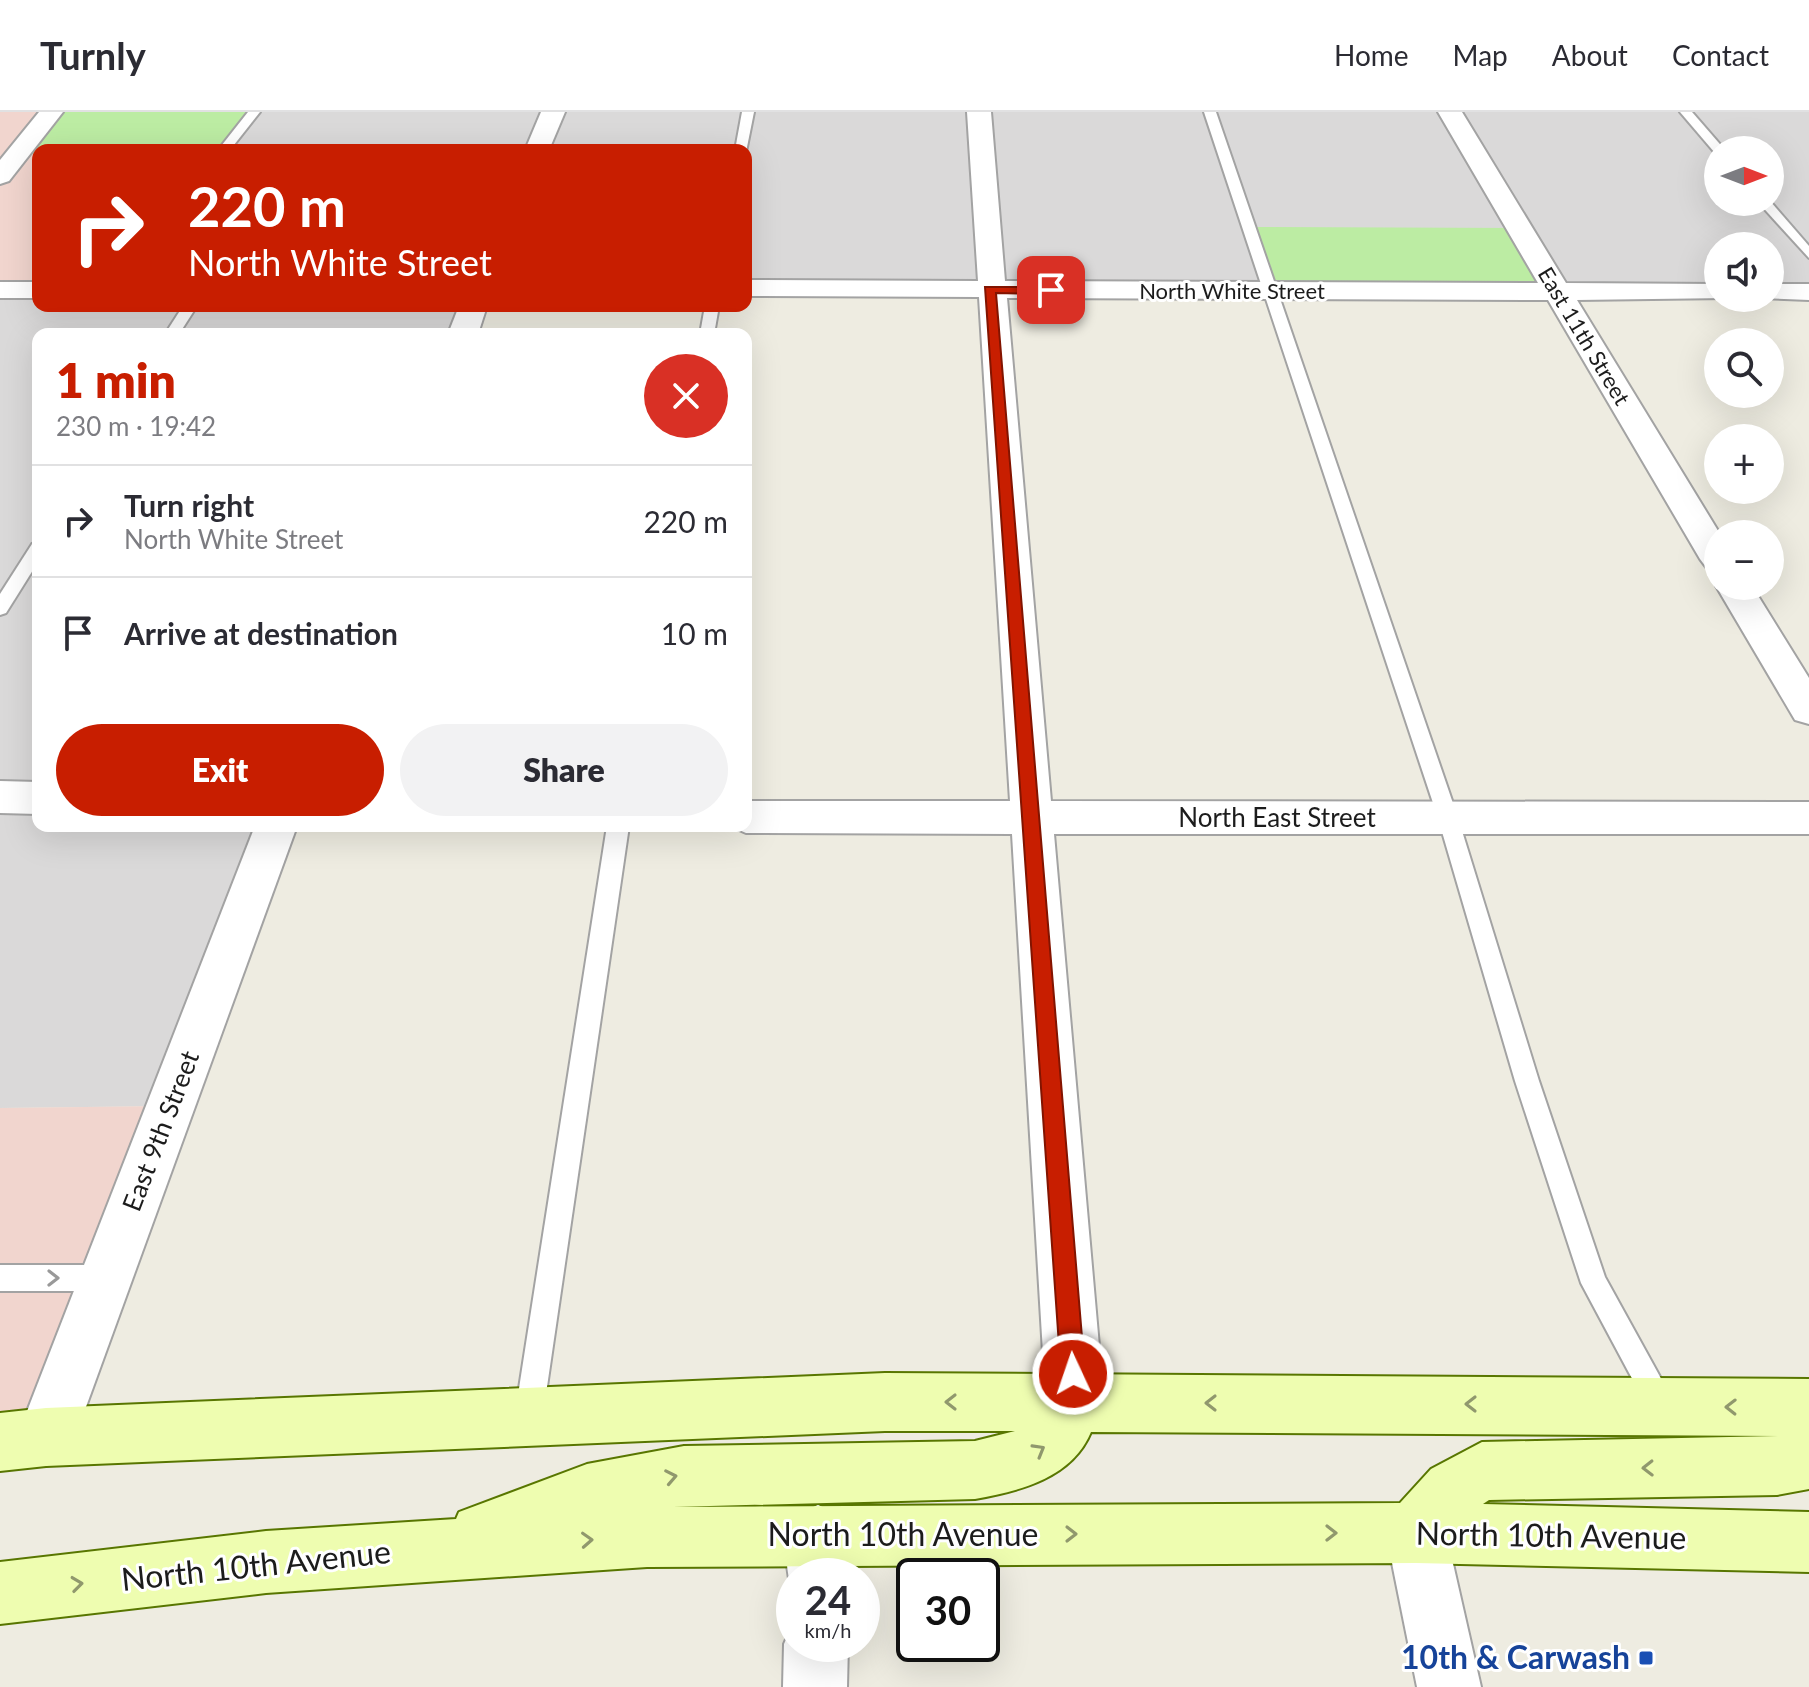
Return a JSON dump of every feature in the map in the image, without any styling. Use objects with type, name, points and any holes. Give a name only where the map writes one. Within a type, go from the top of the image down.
[{"type":"main road","points":[[23,1440],[529,1414],[885,1402],[1809,1408]]},
{"type":"main road","points":[[437,1549],[587,1494],[684,1475],[975,1470],[1008,1464],[1053,1441],[1067,1423],[1075,1403]]},
{"type":"main road","points":[[1416,1533],[1430,1509],[1448,1491],[1482,1471],[1777,1466],[1809,1460]]},
{"type":"main road","name":"North 10th Avenue","points":[[0,1593],[266,1562],[647,1537],[817,1555],[1416,1533],[1809,1542]]},
{"type":"street","points":[[0,176],[51,112]]},
{"type":"street","points":[[540,144],[553,112]]},
{"type":"street","points":[[979,112],[989,290],[1075,1403]]},
{"type":"street","name":"East 11th Street","points":[[1450,112],[1704,536]]},
{"type":"street","name":"North White Street","points":[[752,288],[1704,292]]},
{"type":"street","points":[[0,290],[32,290]]},
{"type":"street","points":[[1784,292],[1809,292]]},
{"type":"street","points":[[1742,600],[1809,710]]},
{"type":"street","points":[[0,797],[32,798]]},
{"type":"street","name":"North East Street","points":[[752,817],[1809,818]]},
{"type":"street","name":"East 9th Street","points":[[23,1440],[106,1278],[274,832]]},
{"type":"street","points":[[1416,1533],[1449,1687]]},
{"type":"street","points":[[815,1687],[816,1662]]},
{"type":"lane","points":[[229,144],[254,112]]},
{"type":"lane","points":[[742,144],[748,112]]},
{"type":"lane","points":[[1210,112],[1448,818],[1527,1081],[1594,1283],[1661,1405]]},
{"type":"lane","points":[[1686,112],[1707,136]]},
{"type":"lane","points":[[1776,216],[1809,254]]},
{"type":"lane","points":[[0,609],[32,558]]},
{"type":"lane","points":[[529,1414],[617,832]]},
{"type":"lane","points":[[0,1278],[106,1278]]},
{"type":"shaded area","points":[[0,112],[51,112],[20,154],[32,154],[32,290],[0,290]]},
{"type":"shaded area","points":[[254,112],[1809,112],[1809,292],[1784,292],[1784,232],[1704,232],[1704,292],[752,288],[752,144],[229,144]]},
{"type":"shaded area","points":[[0,290],[32,290],[32,312],[471,312],[465,328],[32,328],[32,832],[274,832],[171,1106],[0,1108]]},
{"type":"shaded area","points":[[171,1106],[46,1437],[0,1442],[0,1108]]},
{"type":"green space","points":[[51,112],[254,112],[229,144],[32,144],[32,154],[19,154]]},
{"type":"green space","points":[[1247,227],[1519,228],[1557,292],[1268,291]]},
{"type":"place","name":"10th & Carwash","points":[[1646,1658]]},
{"type":"route","points":[[1051,290],[989,290],[1073,1374]]}]
